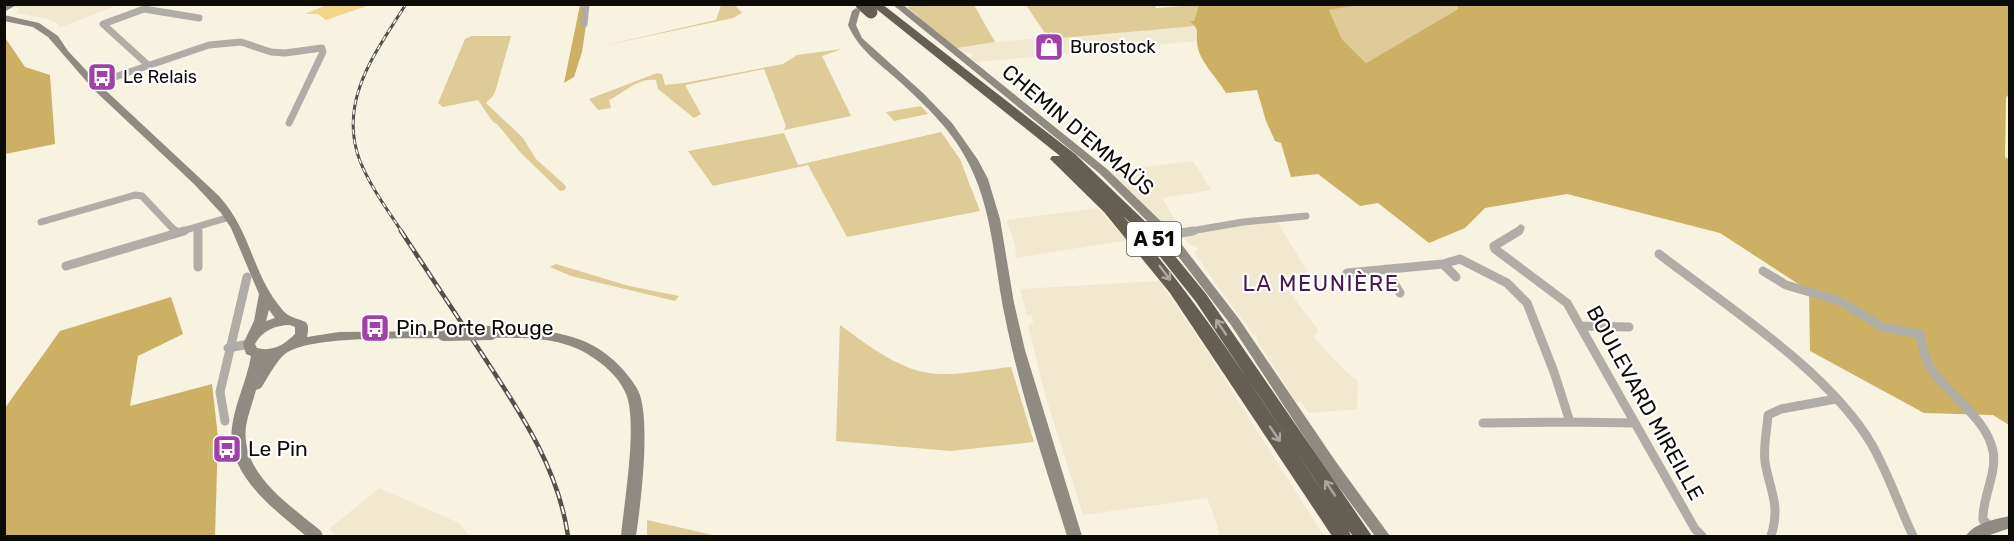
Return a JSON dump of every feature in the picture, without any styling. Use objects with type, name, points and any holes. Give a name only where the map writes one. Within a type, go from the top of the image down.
[{"type":"highway","name":"A 51","points":[[867,8],[1051,154],[1122,221],[1181,294],[1342,537]]},
{"type":"highway","name":"A 51","points":[[867,8],[1070,157],[1147,231],[1201,298],[1363,537]]},
{"type":"main road","points":[[4,10],[14,4]]},
{"type":"main road","name":"CHEMIN D'EMMAÜS","points":[[896,4],[1103,171],[1168,235],[1235,322],[1331,466],[1383,537]]},
{"type":"main road","points":[[867,8],[852,25],[854,33],[929,103],[948,125],[973,159],[988,189],[1012,321],[1075,537]]},
{"type":"main road","points":[[4,18],[27,21],[50,34],[63,52],[98,83],[212,195],[230,217],[252,261],[265,296],[276,314],[297,322],[303,329],[339,336]]},
{"type":"main road","points":[[265,296],[261,324],[254,344],[256,370],[239,426],[238,446],[258,483],[316,537]]},
{"type":"main road","points":[[254,344],[269,325],[287,320]]},
{"type":"main road","points":[[245,405],[265,370],[280,351],[293,344],[301,336],[303,329]]},
{"type":"main road","points":[[293,344],[339,336],[528,333],[558,337],[592,349],[612,362],[628,386],[634,400],[636,434],[629,537]]},
{"type":"main road","points":[[254,344],[280,351]]},
{"type":"main road","points":[[1974,537],[1991,527],[2010,522]]},
{"type":"street","points":[[584,24],[586,4]]},
{"type":"street","points":[[148,65],[103,24],[144,9],[199,18]]},
{"type":"street","points":[[98,83],[194,49],[229,42],[241,42],[271,52],[285,53],[322,48],[323,52],[289,123]]},
{"type":"street","points":[[41,222],[135,195],[142,196],[177,233]]},
{"type":"street","points":[[1168,235],[1242,222],[1306,216]]},
{"type":"street","points":[[66,266],[230,217]]},
{"type":"street","points":[[198,227],[198,267]]},
{"type":"street","name":"BOULEVARD MIREILLE","points":[[1521,228],[1515,235],[1497,243],[1494,246],[1495,249],[1567,303],[1634,423],[1702,537]]},
{"type":"street","points":[[1659,254],[1802,364],[1863,429],[1913,537]]},
{"type":"street","points":[[1347,273],[1443,264],[1460,259],[1507,283],[1527,303],[1554,372],[1570,422]]},
{"type":"street","points":[[1443,264],[1456,277]]},
{"type":"street","points":[[1386,269],[1400,292]]},
{"type":"street","points":[[1763,271],[1786,285],[1840,301],[1882,327],[1920,334],[1920,347],[1934,370],[1950,393],[1975,420],[1991,446],[1992,464],[1984,500],[1983,520],[1991,527]]},
{"type":"street","points":[[225,421],[220,392],[228,348],[247,277]]},
{"type":"street","points":[[1581,326],[1629,327]]},
{"type":"street","points":[[228,348],[254,344]]},
{"type":"street","points":[[1771,537],[1775,523],[1775,496],[1765,462],[1768,415],[1781,409],[1836,399]]},
{"type":"street","points":[[1483,423],[1634,423]]},
{"type":"shaded area","points":[[20,4],[118,5],[59,28],[59,24],[48,19],[16,13],[19,9],[14,7]]},
{"type":"shaded area","points":[[329,4],[370,5],[326,20],[318,14],[305,14]]},
{"type":"shaded area","points":[[919,4],[974,5],[995,42],[951,49],[920,23],[920,18],[907,7]]},
{"type":"shaded area","points":[[1154,4],[1156,8],[1199,5],[1194,21],[1196,26],[1049,39],[1026,5]]},
{"type":"shaded area","points":[[1357,4],[1458,4],[1458,9],[1366,63],[1342,39],[1329,10]]},
{"type":"shaded area","points":[[580,5],[583,5],[582,23],[586,25],[582,52],[574,77],[564,83]]},
{"type":"shaded area","points":[[721,5],[735,5],[742,13],[733,18],[602,46],[716,20]]},
{"type":"shaded area","points":[[1199,5],[1357,5],[1329,10],[1342,39],[1366,63],[1458,9],[1458,5],[2009,5],[2010,92],[2006,98],[2005,157],[2010,160],[2009,425],[1993,415],[1924,413],[1810,351],[1809,291],[1720,233],[1567,194],[1485,208],[1465,228],[1429,243],[1378,203],[1360,206],[1318,174],[1291,177],[1281,143],[1275,141],[1266,121],[1257,90],[1226,93],[1201,56],[1198,49],[1197,32],[1190,21],[1194,21]]},
{"type":"shaded area","points":[[1196,26],[1199,33],[1197,41],[969,63],[966,58],[973,56],[972,53],[958,53],[951,49],[995,42]]},
{"type":"shaded area","points":[[4,36],[25,67],[50,75],[55,144],[5,154]]},
{"type":"shaded area","points":[[471,36],[511,36],[496,89],[486,103],[523,138],[536,159],[566,186],[565,190],[560,191],[520,152],[493,122],[478,100],[443,107],[438,103],[465,39]]},
{"type":"shaded area","points":[[842,49],[822,56],[851,116],[784,130],[786,126],[764,69],[685,85],[701,114],[694,118],[658,89],[656,80],[637,83],[609,100],[611,108],[598,110],[589,99],[657,73],[662,74],[665,85],[684,83],[783,64],[797,55]]},
{"type":"shaded area","points":[[921,106],[928,114],[894,121],[886,112]]},
{"type":"shaded area","points":[[941,132],[960,159],[980,211],[847,237],[808,165],[713,186],[688,151],[784,133],[798,165]]},
{"type":"shaded area","points":[[1193,161],[1211,190],[1162,198],[1182,231],[1172,232],[1110,171]]},
{"type":"shaded area","points":[[1097,208],[1128,240],[1016,258],[1015,244],[1006,220]]},
{"type":"shaded area","points":[[1276,220],[1309,274],[1277,276],[1319,331],[1314,337],[1343,369],[1358,381],[1357,409],[1309,413],[1301,402],[1297,403],[1255,334],[1194,252],[1199,250],[1190,245],[1181,234]]},
{"type":"shaded area","points":[[556,264],[629,286],[679,296],[675,301],[571,276],[550,267]]},
{"type":"shaded area","points":[[1159,281],[1204,347],[1324,536],[1219,536],[1207,498],[1083,515],[1044,391],[1028,324],[1033,323],[1032,315],[1027,315],[1020,289]]},
{"type":"shaded area","points":[[171,297],[183,334],[138,356],[130,406],[212,384],[218,437],[215,536],[5,536],[5,408],[60,331]]},
{"type":"shaded area","points":[[840,325],[887,357],[912,369],[940,374],[958,374],[1011,367],[1034,442],[950,451],[836,441]]},
{"type":"shaded area","points":[[379,488],[459,523],[470,536],[337,536],[329,529]]},
{"type":"shaded area","points":[[647,520],[717,536],[647,536]]},
{"type":"railway","points":[[402,232],[360,161],[354,139],[353,118],[363,78],[406,4]]},
{"type":"railway","points":[[401,231],[523,419],[556,487],[568,536]]},
{"type":"place","name":"Burostock","points":[[1049,47]]},
{"type":"place","name":"Le Relais","points":[[102,77]]},
{"type":"place","name":"Pin Porte Rouge","points":[[375,328]]},
{"type":"place","name":"Le Pin","points":[[227,449]]},
{"type":"district","name":"LA MEUNIÈRE","points":[[1321,283]]}]
